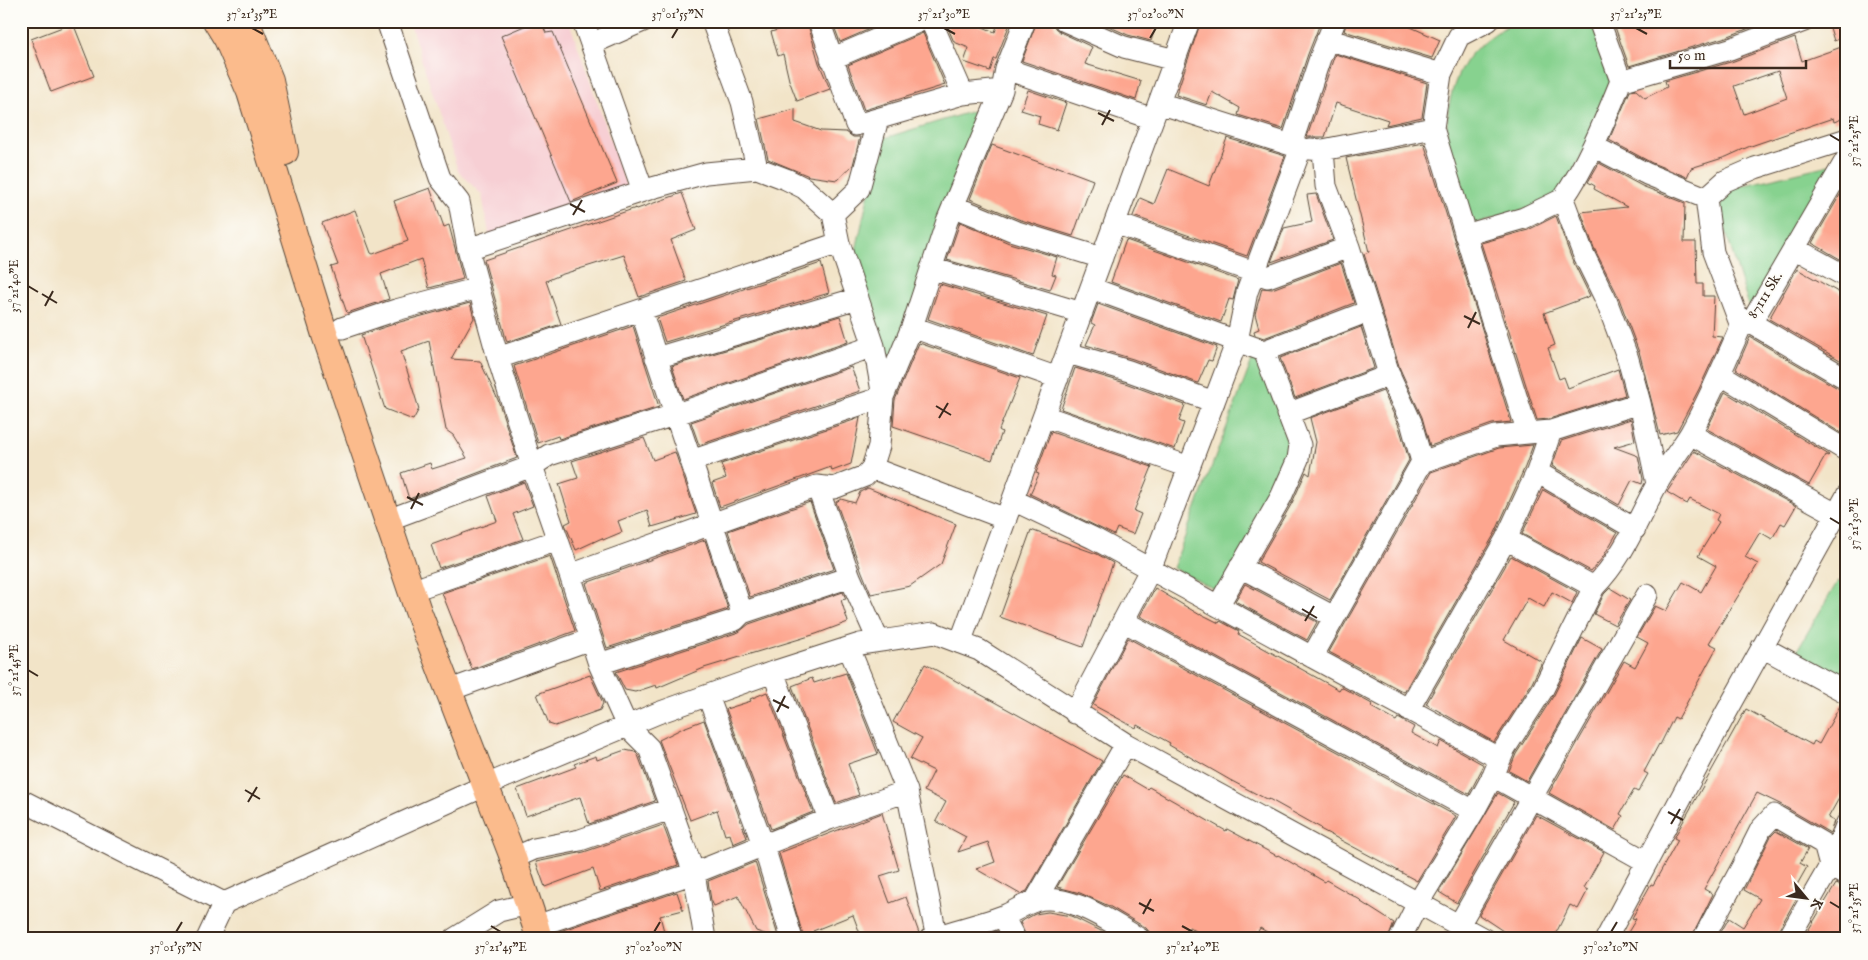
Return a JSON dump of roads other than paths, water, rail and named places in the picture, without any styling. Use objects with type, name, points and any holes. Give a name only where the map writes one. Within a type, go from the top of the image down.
[{"type":"main road","points":[[216,21],[227,39],[250,92],[325,335],[418,611],[492,783],[525,853],[546,933]]},
{"type":"main road","points":[[246,21],[270,80],[281,136],[299,199],[401,515],[461,686],[529,904],[546,933]]},
{"type":"street","points":[[386,21],[440,178],[459,202],[468,249],[498,358],[532,466],[599,664],[627,726],[648,748],[694,874],[705,939]]},
{"type":"street","points":[[583,21],[643,191]]},
{"type":"street","points":[[591,44],[643,21]]},
{"type":"street","points":[[712,21],[742,102],[757,168]]},
{"type":"street","points":[[819,21],[856,125],[963,94],[1002,90]]},
{"type":"street","points":[[831,58],[920,21]]},
{"type":"street","points":[[931,21],[963,94]]},
{"type":"street","points":[[691,461],[883,398],[912,327],[953,206],[1002,90],[1006,69],[1025,21]]},
{"type":"street","points":[[1065,21],[1124,47],[1175,60]]},
{"type":"street","points":[[960,643],[1189,21]]},
{"type":"street","points":[[1488,21],[1459,36],[1441,74],[1433,128],[1528,433]]},
{"type":"street","points":[[1465,235],[1524,218],[1563,199],[1578,178],[1594,146],[1621,81],[1598,21]]},
{"type":"street","points":[[1621,81],[1730,49],[1804,21]]},
{"type":"street","points":[[1075,713],[1150,570],[1237,341],[1247,292],[1296,147],[1331,30],[1441,74]]},
{"type":"street","points":[[1006,69],[1156,111],[1296,147],[1323,150],[1433,128]]},
{"type":"street","points":[[832,214],[859,189],[878,119]]},
{"type":"street","points":[[1706,198],[1725,182],[1755,168],[1847,139]]},
{"type":"street","points":[[1594,146],[1647,174],[1706,198]]},
{"type":"street","points":[[1323,150],[1326,186],[1349,247],[1390,375],[1411,422],[1422,462]]},
{"type":"street","points":[[468,249],[643,191],[706,173],[757,168],[804,188],[832,214],[839,242],[874,346],[883,398],[878,446],[872,468],[865,476],[834,488],[817,486],[712,522],[570,575]]},
{"type":"street","name":"87111 Sk.","points":[[1400,939],[1418,903],[1474,811],[1505,748],[1543,689],[1594,586],[1608,573],[1636,529],[1657,484],[1690,434],[1746,324],[1844,168]]},
{"type":"street","points":[[1706,198],[1713,252],[1746,324],[1847,379]]},
{"type":"street","points":[[1563,199],[1583,253],[1606,300],[1628,359],[1640,404],[1657,484]]},
{"type":"street","points":[[953,206],[1014,231],[1102,258]]},
{"type":"street","points":[[1115,223],[1268,277],[1349,247]]},
{"type":"street","points":[[498,358],[839,242]]},
{"type":"street","points":[[1794,248],[1847,277]]},
{"type":"street","points":[[931,268],[1082,313]]},
{"type":"street","points":[[342,328],[396,310],[479,288]]},
{"type":"street","points":[[1091,288],[1264,351],[1369,311]]},
{"type":"street","points":[[656,358],[858,298]]},
{"type":"street","points":[[640,310],[742,613]]},
{"type":"street","points":[[912,327],[1058,378]]},
{"type":"street","points":[[401,515],[532,466],[549,455],[674,415],[874,346]]},
{"type":"street","points":[[1218,606],[1281,497],[1298,459],[1300,445],[1264,351]]},
{"type":"street","points":[[1068,352],[1129,371],[1214,402]]},
{"type":"street","points":[[1720,374],[1847,451]]},
{"type":"street","points":[[1287,414],[1390,375]]},
{"type":"street","points":[[1312,656],[1422,462],[1496,436],[1551,431],[1640,404]]},
{"type":"street","points":[[1044,416],[1189,467]]},
{"type":"street","points":[[1408,710],[1506,539],[1537,472],[1551,431]]},
{"type":"street","points":[[1690,434],[1836,514]]},
{"type":"street","points":[[872,468],[1010,509],[1093,538],[1408,710],[1496,767],[1533,796],[1647,862]]},
{"type":"street","points":[[1537,472],[1636,529]]},
{"type":"street","points":[[817,486],[850,577],[878,640]]},
{"type":"street","points":[[1606,939],[1762,647],[1847,495]]},
{"type":"street","points":[[1506,539],[1594,586]]},
{"type":"street","points":[[425,586],[558,540]]},
{"type":"street","points":[[1240,566],[1334,617]]},
{"type":"street","points":[[599,664],[735,620],[742,613],[850,577]]},
{"type":"street","points":[[1459,925],[1647,595]]},
{"type":"street","points":[[1123,621],[1474,811]]},
{"type":"street","points":[[208,939],[224,903],[492,783],[658,713],[773,672],[878,640],[934,632],[979,650],[1126,744],[1484,939]]},
{"type":"street","points":[[461,686],[591,639]]},
{"type":"street","points":[[1762,647],[1847,693]]},
{"type":"street","points":[[849,648],[907,791],[935,938],[1003,916],[1035,901],[1055,899],[1072,902],[1105,918],[1140,939]]},
{"type":"street","points":[[773,672],[829,819]]},
{"type":"street","points":[[708,696],[764,847],[792,939]]},
{"type":"street","points":[[1035,901],[1126,744]]},
{"type":"street","points":[[546,933],[764,847],[829,819],[907,791]]},
{"type":"street","points":[[21,800],[224,903]]},
{"type":"street","points":[[525,853],[580,840],[670,809]]},
{"type":"street","points":[[1703,939],[1761,829],[1774,815],[1824,844],[1838,871]]},
{"type":"street","points":[[1788,939],[1838,871],[1847,823]]},
{"type":"street","points":[[454,939],[499,911],[529,904]]},
{"type":"street","points":[[1003,916],[1015,939]]}]
